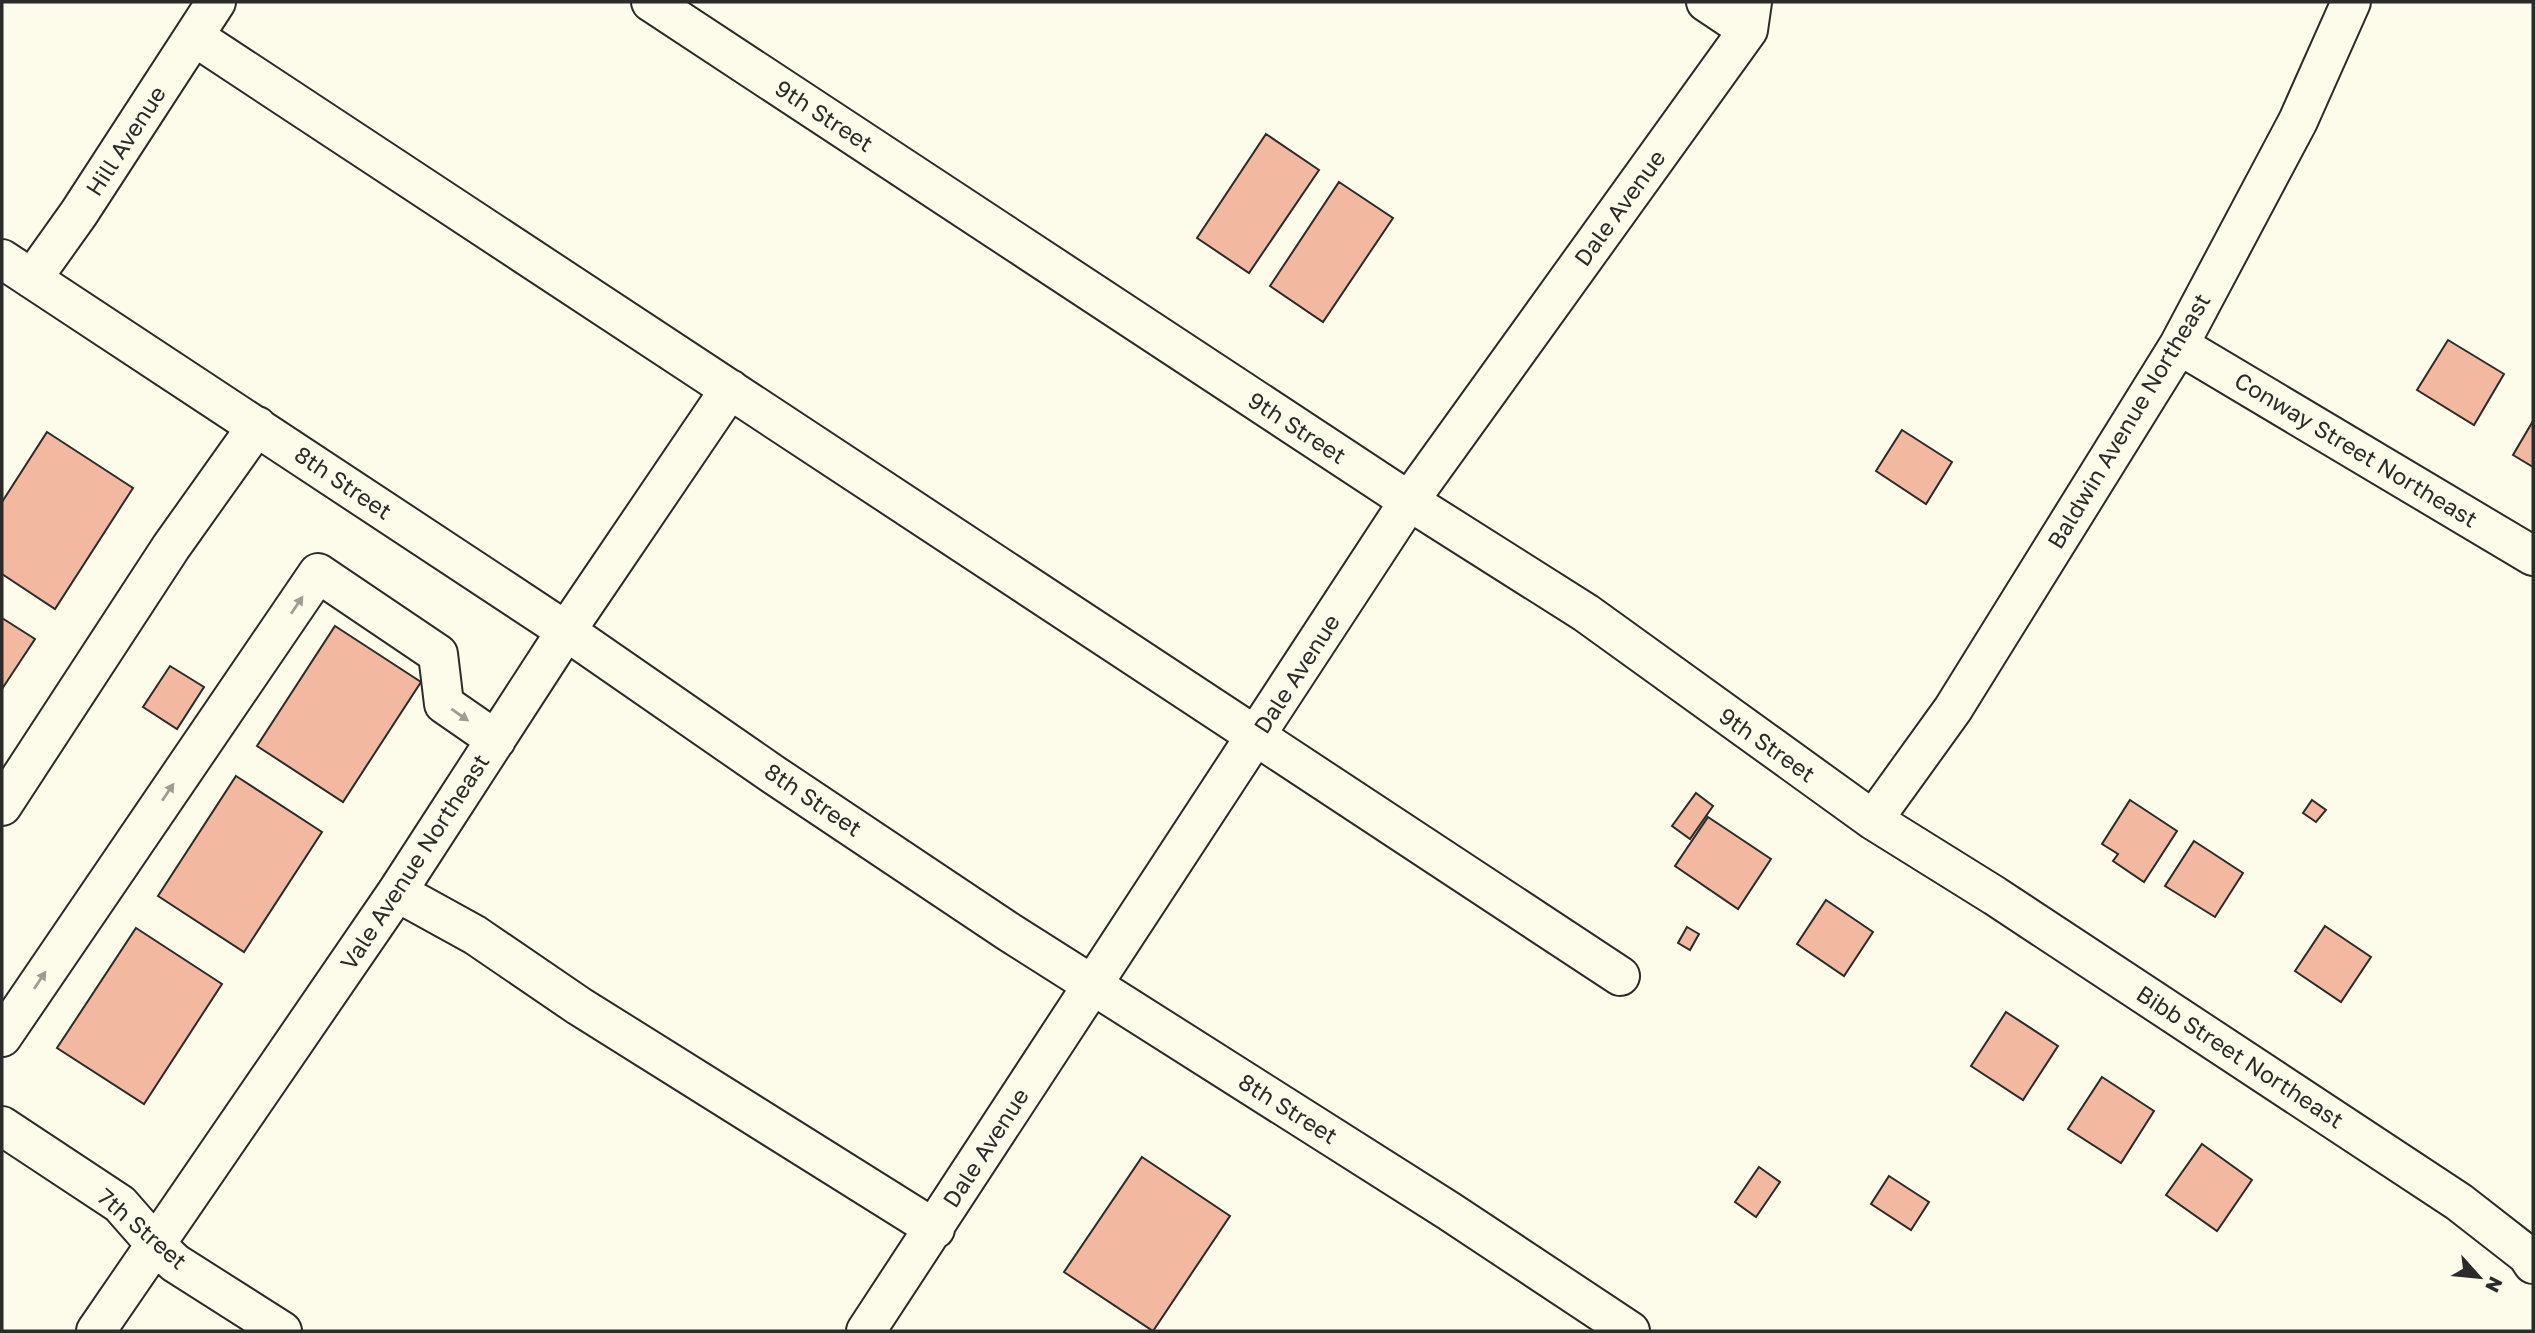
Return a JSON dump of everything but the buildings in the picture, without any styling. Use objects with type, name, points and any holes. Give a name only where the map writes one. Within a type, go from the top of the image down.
[{"type":"street","name":"Hill Avenue","points":[[17,269],[195,37],[216,2]]},
{"type":"street","name":"9th Street","points":[[651,2],[1409,501],[1586,614],[1873,820],[1940,860]]},
{"type":"street","points":[[1706,2],[1750,16]]},
{"type":"street","name":"Baldwin Avenue Northeast","points":[[1873,820],[1953,709],[2179,345],[2298,121],[2351,2]]},
{"type":"street","name":"Dale Avenue","points":[[866,1331],[1409,501],[1750,16]]},
{"type":"street","points":[[195,37],[1620,976]]},
{"type":"street","name":"8th Street","points":[[17,269],[566,631],[774,775],[1009,932],[1449,1210],[1630,1331]]},
{"type":"street","name":"Conway Street Northeast","points":[[2179,345],[2533,556]]},
{"type":"street","name":"Vale Avenue Northeast","points":[[96,1331],[397,892],[566,631],[730,390]]},
{"type":"street","points":[[2,806],[171,547],[257,426]]},
{"type":"street","points":[[2,1037],[318,573],[438,654],[444,704],[496,740]]},
{"type":"street","name":"Bibb Street Northeast","points":[[1940,860],[2343,1123],[2459,1202],[2527,1255],[2533,1264]]},
{"type":"street","points":[[397,892],[474,935],[579,1006],[935,1228]]},
{"type":"street","name":"7th Street","points":[[2,1126],[120,1204],[175,1262],[282,1331]]}]
